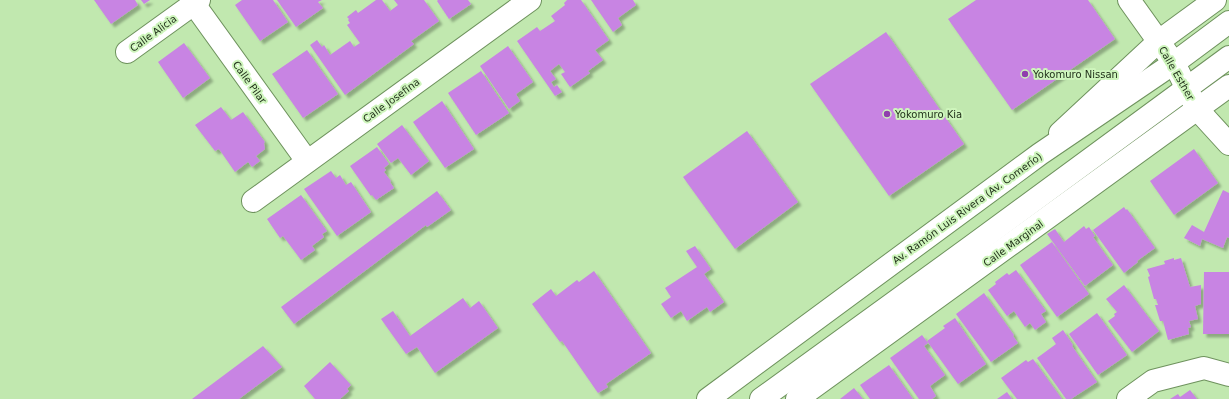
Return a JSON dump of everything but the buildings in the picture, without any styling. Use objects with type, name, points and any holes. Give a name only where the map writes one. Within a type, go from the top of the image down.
[{"type":"street","name":"Calle Josefina","points":[[253,201],[530,0]]},
{"type":"street","name":"Calle Esther","points":[[1129,0],[1174,63],[1197,109],[1229,144]]},
{"type":"street","points":[[1024,166],[1159,41],[1215,0]]},
{"type":"street","name":"Calle Pilar","points":[[196,2],[307,161]]},
{"type":"street","name":"Calle Alicia","points":[[127,52],[196,2]]},
{"type":"street","name":"Av. Ramón Luis Rivera (Av. Comerío)","points":[[708,399],[1024,166],[1174,63],[1229,22]]},
{"type":"street","points":[[761,399],[972,246],[1229,56]]},
{"type":"street","name":"Calle Marginal","points":[[797,399],[1229,86]]},
{"type":"street","points":[[1128,399],[1153,381],[1204,368],[1229,375]]},
{"type":"place","name":"Yokomuro Nissan","points":[[1025,74]]},
{"type":"place","name":"Yokomuro Kia","points":[[887,114]]}]
